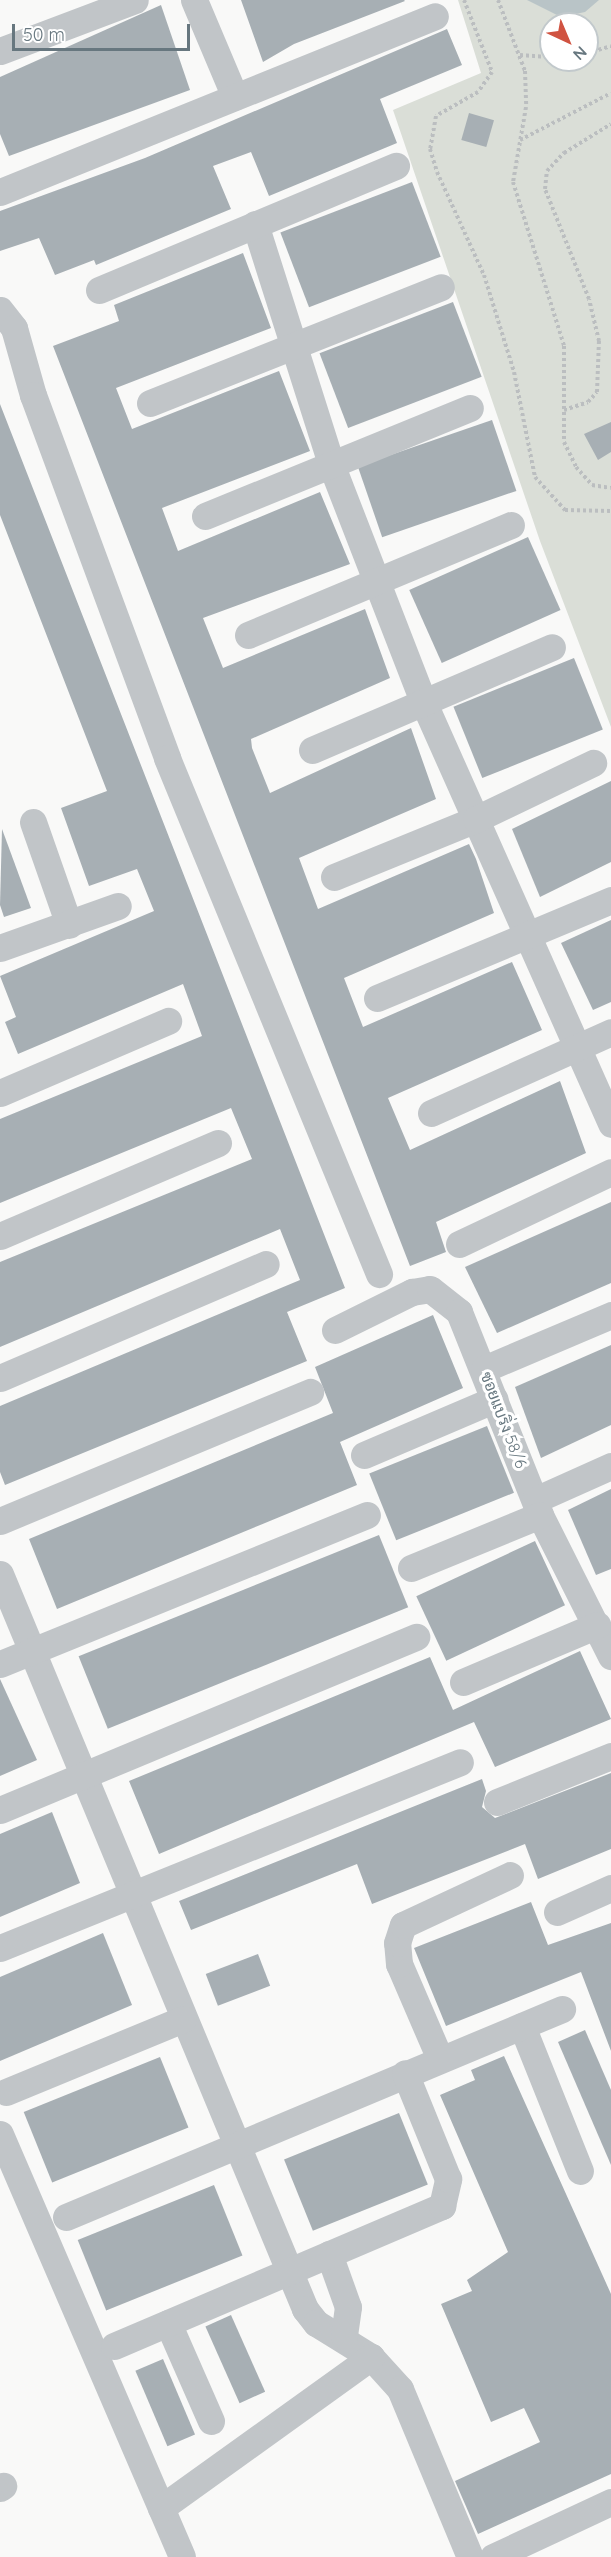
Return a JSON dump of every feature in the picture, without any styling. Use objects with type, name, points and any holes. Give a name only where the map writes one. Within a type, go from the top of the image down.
[{"type":"street","points":[[0,51],[135,0]]},
{"type":"street","points":[[194,0],[235,97]]},
{"type":"street","points":[[0,192],[435,16]]},
{"type":"street","points":[[99,290],[396,166]]},
{"type":"street","points":[[255,224],[331,464],[379,580],[423,701],[530,935],[575,1046],[611,1124]]},
{"type":"street","points":[[150,403],[441,287]]},
{"type":"street","points":[[0,310],[14,328],[33,395],[167,758],[379,1274]]},
{"type":"street","points":[[205,516],[470,408]]},
{"type":"street","points":[[249,635],[512,525]]},
{"type":"street","points":[[312,750],[552,647]]},
{"type":"street","points":[[334,877],[476,819],[593,763]]},
{"type":"street","points":[[33,822],[69,925]]},
{"type":"street","points":[[377,998],[611,900]]},
{"type":"street","points":[[0,948],[118,906]]},
{"type":"street","points":[[0,1093],[168,1021]]},
{"type":"street","points":[[431,1113],[575,1046],[611,1032]]},
{"type":"street","points":[[0,1236],[218,1143]]},
{"type":"street","points":[[459,1244],[611,1172]]},
{"type":"street","points":[[0,1378],[266,1264]]},
{"type":"street","name":"ซอยแบริ่ง 58/6","points":[[335,1330],[412,1292],[430,1289],[459,1312],[538,1507],[600,1614],[611,1656]]},
{"type":"street","points":[[484,1369],[611,1315]]},
{"type":"street","points":[[0,1521],[310,1392]]},
{"type":"street","points":[[364,1455],[495,1399]]},
{"type":"street","points":[[411,1568],[538,1507],[611,1466]]},
{"type":"street","points":[[0,1664],[367,1515]]},
{"type":"street","points":[[0,1574],[86,1777],[183,2019],[288,2271],[316,2323],[344,2336],[372,2357],[399,2389],[470,2557]]},
{"type":"street","points":[[463,1682],[600,1614]]},
{"type":"street","points":[[0,1810],[86,1777],[416,1637]]},
{"type":"street","points":[[497,1802],[611,1756]]},
{"type":"street","points":[[0,1948],[135,1897],[460,1762]]},
{"type":"street","points":[[440,2059],[399,1964],[396,1943],[403,1925],[510,1875]]},
{"type":"street","points":[[557,1912],[611,1888]]},
{"type":"street","points":[[66,2217],[562,2008]]},
{"type":"street","points":[[6,2092],[183,2019]]},
{"type":"street","points":[[522,2026],[580,2171]]},
{"type":"street","points":[[114,2346],[430,2213],[448,2200],[448,2179],[405,2073]]},
{"type":"street","points":[[0,2134],[182,2557]]},
{"type":"street","points":[[329,2254],[348,2307],[344,2336]]},
{"type":"street","points":[[168,2323],[211,2421]]},
{"type":"street","points":[[161,2508],[372,2357]]},
{"type":"street","points":[[493,2557],[611,2502]]},
{"type":"path","points":[[464,0],[492,72],[478,92],[436,116],[430,149],[437,172],[484,275],[514,372],[535,477],[566,510],[611,511]]},
{"type":"path","points":[[498,0],[520,55],[526,107],[513,182],[564,346],[564,442],[576,467],[592,485],[611,488]]},
{"type":"path","points":[[520,55],[539,56]]},
{"type":"path","points":[[520,140],[611,93]]},
{"type":"path","points":[[564,410],[588,402],[597,392],[599,342],[590,299],[545,189],[547,171],[564,153],[611,124]]},
{"type":"shaded area","points":[[458,0],[611,0],[611,727],[540,541],[393,110],[481,73]]},
{"type":"shaded area","points":[[527,0],[599,0],[585,12],[551,12]]},
{"type":"building","points":[[241,0],[405,1],[294,44],[263,62]]},
{"type":"building","points":[[161,5],[190,90],[9,156],[0,134],[0,77]]},
{"type":"building","points":[[447,29],[462,65],[380,99],[397,143],[269,196],[251,152],[213,166],[231,209],[96,265],[94,260],[55,275],[39,238],[0,251],[0,211],[145,158]]},
{"type":"building","points":[[469,113],[494,120],[486,147],[461,140]]},
{"type":"building","points":[[412,182],[441,257],[309,307],[280,233]]},
{"type":"building","points":[[243,253],[271,328],[116,388],[132,429],[279,371],[310,451],[162,508],[178,551],[320,492],[350,564],[203,618],[223,668],[365,609],[390,678],[251,739],[252,748],[270,793],[411,728],[436,799],[299,858],[318,909],[469,844],[494,913],[344,978],[363,1027],[512,962],[542,1030],[388,1098],[410,1150],[560,1081],[586,1153],[436,1222],[446,1252],[410,1266],[53,346],[119,321],[114,305]]},
{"type":"building","points":[[453,302],[482,377],[348,428],[319,353]]},
{"type":"building","points":[[0,404],[345,1288],[287,1312],[307,1361],[5,1485],[0,1472],[0,1406],[300,1280],[280,1229],[0,1347],[0,1262],[252,1159],[231,1108],[0,1203],[0,1119],[202,1036],[183,984],[18,1054],[5,1022],[16,1017],[0,976],[154,911],[137,869],[89,886],[61,808],[107,791],[0,515]]},
{"type":"building","points":[[492,420],[516,491],[382,537],[358,466]]},
{"type":"building","points":[[611,422],[611,452],[598,460],[584,434]]},
{"type":"building","points":[[528,537],[561,610],[442,663],[409,590]]},
{"type":"building","points":[[574,658],[603,729],[482,778],[453,707]]},
{"type":"building","points":[[611,781],[611,862],[540,897],[512,829]]},
{"type":"building","points":[[2,829],[31,908],[4,917],[0,905]]},
{"type":"building","points":[[611,920],[611,1002],[593,1010],[561,943]]},
{"type":"building","points":[[611,1202],[611,1283],[497,1333],[465,1267]]},
{"type":"building","points":[[433,1315],[463,1388],[340,1442],[357,1485],[57,1609],[29,1539],[333,1413],[315,1367]]},
{"type":"building","points":[[611,1345],[611,1425],[541,1458],[515,1387]]},
{"type":"building","points":[[487,1426],[514,1493],[396,1540],[369,1474]]},
{"type":"building","points":[[611,1489],[611,1569],[596,1575],[568,1510]]},
{"type":"building","points":[[379,1535],[408,1607],[108,1729],[79,1656]]},
{"type":"building","points":[[535,1541],[565,1605],[446,1661],[416,1596]]},
{"type":"building","points":[[580,1651],[611,1719],[495,1767],[474,1722],[159,1854],[129,1781],[430,1657],[453,1710]]},
{"type":"building","points":[[0,1679],[37,1760],[0,1776]]},
{"type":"building","points":[[611,1773],[611,1849],[538,1879],[525,1844],[372,1904],[357,1864],[191,1930],[179,1901],[482,1779],[486,1791],[482,1807],[495,1818]]},
{"type":"building","points":[[52,1812],[80,1883],[0,1917],[0,1834]]},
{"type":"building","points":[[531,1902],[548,1945],[611,1923],[611,2051],[581,1972],[446,2026],[414,1948]]},
{"type":"building","points":[[103,1933],[132,2005],[0,2061],[0,1977]]},
{"type":"building","points":[[258,1954],[270,1986],[218,2006],[206,1974]]},
{"type":"building","points":[[585,2030],[611,2090],[611,2165],[558,2042]]},
{"type":"building","points":[[504,2056],[611,2294],[611,2474],[478,2534],[455,2481],[540,2442],[524,2408],[491,2422],[441,2304],[472,2291],[467,2280],[508,2252],[440,2095],[475,2080],[471,2070]]},
{"type":"building","points":[[160,2057],[188,2127],[52,2183],[24,2112]]},
{"type":"building","points":[[399,2113],[428,2184],[313,2231],[284,2159]]},
{"type":"building","points":[[214,2185],[242,2255],[106,2311],[78,2240]]},
{"type":"building","points":[[231,2315],[265,2392],[240,2403],[205,2326]]},
{"type":"building","points":[[163,2359],[195,2434],[167,2446],[135,2371]]}]
